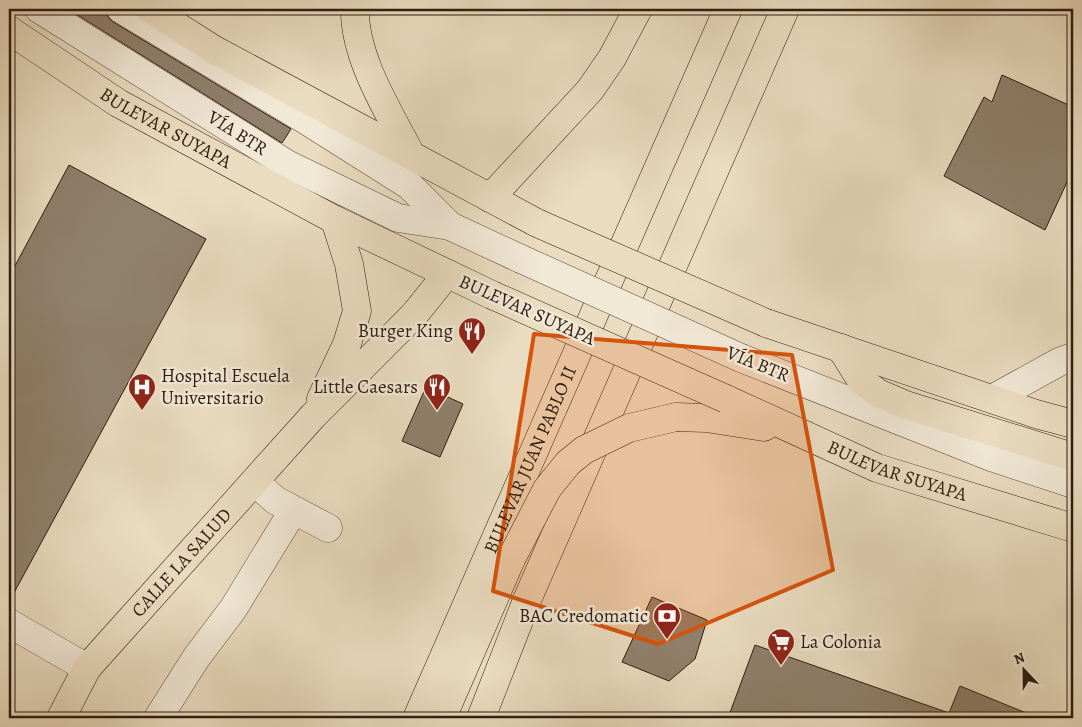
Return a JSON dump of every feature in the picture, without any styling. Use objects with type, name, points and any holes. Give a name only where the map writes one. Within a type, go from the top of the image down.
[{"type":"main road","points":[[150,9],[213,49],[537,223],[766,323],[1036,414],[1073,424]]},
{"type":"main road","points":[[356,9],[355,21],[364,62],[411,155]]},
{"type":"main road","points":[[490,198],[590,90],[612,58],[638,9]]},
{"type":"main road","name":"BULEVAR JUAN PABLO II","points":[[418,718],[728,9]]},
{"type":"main road","points":[[482,718],[527,600],[784,9]]},
{"type":"main road","name":"BULEVAR SUYAPA","points":[[9,30],[118,103],[336,220],[447,274],[877,468],[1073,528]]},
{"type":"main road","name":"CALLE LA SALUD","points":[[313,416],[347,344],[357,311],[349,264],[336,220]]},
{"type":"main road","name":"CALLE LA SALUD","points":[[61,718],[86,668],[313,416],[414,315],[447,274]]},
{"type":"main road","points":[[841,348],[861,380],[878,393],[906,405],[1073,456]]},
{"type":"main road","points":[[442,718],[512,557],[547,489],[568,463],[584,450],[629,428],[676,416],[706,418],[797,432]]},
{"type":"lane","name":"VÍA BTR","points":[[39,9],[287,164],[398,218],[450,226],[741,358],[991,457],[1073,484]]},
{"type":"lane","name":"VÍA BTR","points":[[121,9],[304,119],[410,186],[450,226]]},
{"type":"lane","points":[[992,399],[1059,362],[1073,357]]},
{"type":"lane","points":[[255,482],[275,500],[328,528]]},
{"type":"lane","points":[[158,718],[196,658],[233,609],[293,510]]},
{"type":"lane","points":[[9,623],[86,668]]},
{"type":"highlighted area","points":[[534,334],[792,355],[833,570],[658,644],[493,591]]},
{"type":"building","points":[[68,9],[106,10],[108,17],[113,22],[291,129],[282,143]]},
{"type":"building","points":[[1002,75],[1073,107],[1073,169],[1045,230],[944,176],[984,97],[992,102]]},
{"type":"building","points":[[69,165],[206,239],[9,602],[9,277]]},
{"type":"building","points":[[426,387],[463,404],[440,457],[402,441]]},
{"type":"building","name":"BAC Credomatic","points":[[652,597],[707,620],[695,659],[669,681],[622,662]]},
{"type":"building","name":"La Colonia","points":[[755,645],[949,713],[960,686],[1036,718],[728,718]]},
{"type":"place","name":"Burger King","points":[[472,355]]},
{"type":"place","name":"Hospital Escuela Universitario","points":[[142,411]]},
{"type":"place","name":"Little Caesars","points":[[437,411]]},
{"type":"place","name":"BAC Credomatic","points":[[667,640]]},
{"type":"place","name":"La Colonia","points":[[781,666]]}]
